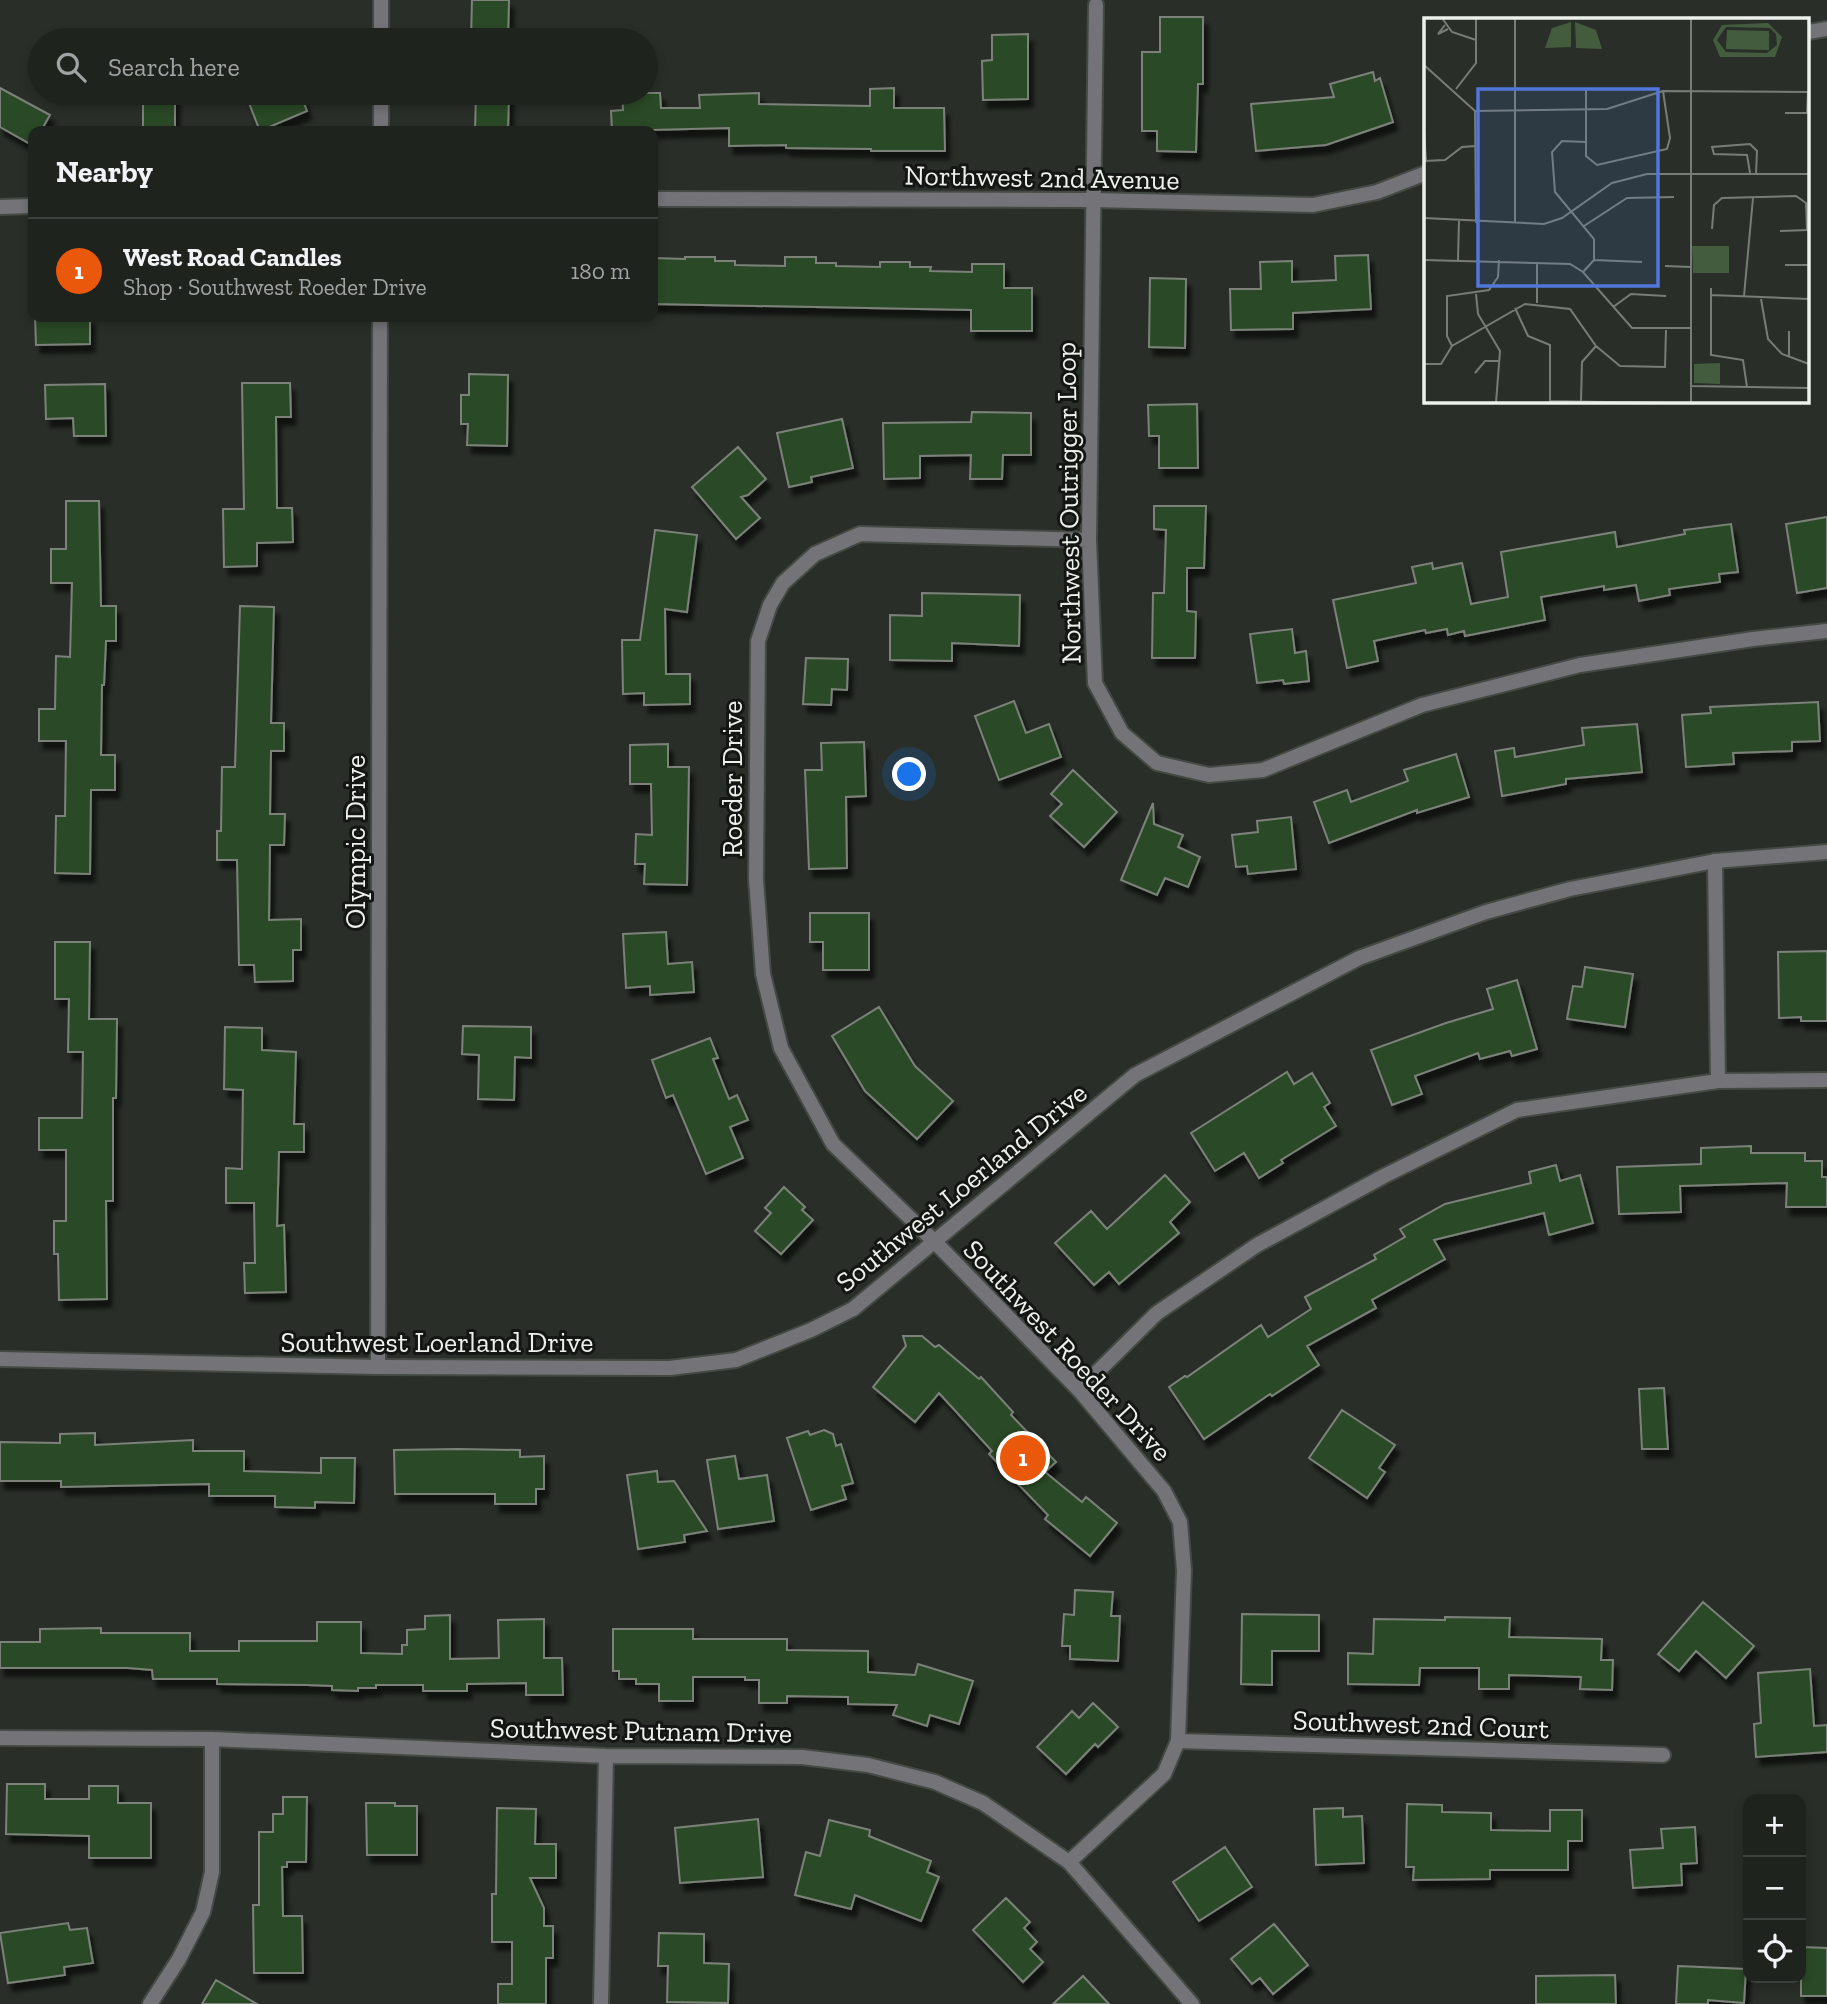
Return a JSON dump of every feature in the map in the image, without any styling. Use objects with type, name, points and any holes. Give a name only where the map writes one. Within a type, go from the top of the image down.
[{"type":"street","points":[[381,0],[381,28]]},
{"type":"street","name":"Northwest Outrigger Loop","points":[[1096,5],[1089,540],[1095,683],[1122,733],[1157,763],[1209,775],[1263,771],[1422,705],[1580,665],[1753,639],[1827,631]]},
{"type":"street","points":[[381,105],[381,126]]},
{"type":"street","name":"Northwest 2nd Avenue","points":[[658,199],[1093,200],[1312,205],[1377,192],[1424,174]]},
{"type":"street","points":[[0,207],[28,206]]},
{"type":"street","name":"Olympic Drive","points":[[378,1367],[380,322]]},
{"type":"street","name":"Roeder Drive","points":[[935,1242],[833,1144],[781,1048],[763,974],[756,879],[758,642],[770,605],[783,583],[816,554],[860,534],[1089,540]]},
{"type":"street","name":"Southwest Loerland Drive","points":[[0,1359],[378,1367],[670,1368],[736,1360],[811,1330],[853,1309],[1135,1075],[1359,958],[1486,912],[1570,889],[1715,861],[1827,852]]},
{"type":"street","points":[[1715,861],[1718,1081]]},
{"type":"street","points":[[1079,1390],[1157,1313],[1257,1245],[1384,1176],[1517,1110],[1718,1081],[1827,1080]]},
{"type":"street","name":"Southwest Roeder Drive","points":[[935,1242],[1079,1390],[1164,1491],[1180,1522],[1184,1570],[1178,1741],[1164,1774],[1069,1862]]},
{"type":"street","name":"Southwest Putnam Drive","points":[[0,1738],[212,1739],[606,1756],[802,1758],[868,1765],[935,1782],[983,1803],[1069,1862],[1192,2004]]},
{"type":"street","points":[[150,2004],[179,1959],[203,1912],[212,1872],[212,1739]]},
{"type":"street","name":"Southwest 2nd Court","points":[[1178,1741],[1663,1755]]},
{"type":"street","points":[[601,2004],[606,1756]]},
{"type":"building","points":[[472,0],[509,0],[508,28],[471,28]]},
{"type":"building","points":[[1160,17],[1203,17],[1203,84],[1198,84],[1196,152],[1157,151],[1157,131],[1142,131],[1142,52],[1160,52]]},
{"type":"building","points":[[1028,34],[1028,99],[983,100],[982,61],[992,60],[992,35]]},
{"type":"building","points":[[1373,72],[1375,81],[1380,78],[1393,122],[1326,145],[1256,151],[1251,104],[1334,97],[1330,84]]},
{"type":"building","points":[[0,88],[50,115],[44,126],[28,126],[28,143],[0,127]]},
{"type":"building","points":[[894,88],[894,108],[944,108],[945,151],[786,148],[786,145],[729,146],[729,128],[658,130],[658,126],[612,126],[611,111],[623,110],[623,105],[658,105],[658,93],[661,108],[700,108],[699,95],[759,93],[759,104],[870,106],[870,89]]},
{"type":"building","points":[[143,105],[175,105],[175,126],[143,126]]},
{"type":"building","points":[[250,105],[305,105],[307,111],[272,126],[258,126]]},
{"type":"building","points":[[476,105],[509,105],[508,126],[475,126]]},
{"type":"building","points":[[1368,255],[1371,309],[1293,313],[1293,329],[1231,330],[1230,289],[1261,289],[1260,262],[1292,261],[1292,282],[1336,280],[1335,256]]},
{"type":"building","points":[[715,257],[715,261],[735,261],[735,265],[785,266],[785,257],[816,257],[816,263],[836,263],[836,266],[880,267],[880,262],[910,262],[910,267],[931,267],[930,271],[972,272],[972,264],[1004,264],[1004,288],[1032,288],[1032,331],[971,331],[971,310],[658,304],[658,258]]},
{"type":"building","points":[[1150,278],[1186,279],[1185,348],[1149,347]]},
{"type":"building","points":[[35,322],[90,322],[90,344],[36,345]]},
{"type":"building","points":[[469,374],[508,375],[507,446],[467,445],[468,424],[461,424],[461,395],[469,395]]},
{"type":"building","points":[[242,383],[290,383],[291,417],[276,417],[277,508],[292,508],[293,542],[257,543],[257,566],[224,567],[223,509],[244,509]]},
{"type":"building","points":[[105,384],[106,436],[74,436],[73,418],[46,419],[45,385]]},
{"type":"building","points":[[1197,404],[1198,468],[1159,468],[1159,436],[1149,436],[1148,405]]},
{"type":"building","points":[[972,412],[1031,413],[1031,455],[1003,455],[1002,479],[970,479],[971,455],[920,456],[920,478],[884,479],[883,423],[971,422]]},
{"type":"building","points":[[842,419],[853,468],[811,477],[812,482],[789,487],[777,433]]},
{"type":"building","points":[[738,447],[766,479],[748,495],[741,497],[760,518],[736,539],[692,487]]},
{"type":"building","points":[[66,501],[99,501],[101,606],[116,606],[116,641],[106,641],[101,755],[115,755],[115,790],[91,790],[90,874],[55,873],[56,816],[65,816],[66,741],[39,741],[39,709],[55,709],[56,656],[70,657],[72,583],[51,583],[51,549],[66,549]]},
{"type":"building","points":[[1154,506],[1206,506],[1204,568],[1187,568],[1187,611],[1196,612],[1195,658],[1152,658],[1153,593],[1164,593],[1166,530],[1154,529]]},
{"type":"building","points":[[1827,517],[1827,588],[1797,593],[1786,524]]},
{"type":"building","points":[[1731,524],[1738,572],[1719,574],[1720,582],[1669,589],[1670,595],[1639,601],[1636,585],[1604,590],[1604,586],[1541,597],[1545,620],[1465,636],[1464,631],[1448,635],[1447,629],[1426,633],[1425,630],[1374,641],[1378,661],[1347,668],[1333,600],[1416,583],[1412,567],[1432,563],[1433,569],[1462,563],[1471,604],[1508,597],[1501,552],[1615,532],[1617,547],[1685,534],[1684,530]]},
{"type":"building","points":[[655,530],[697,535],[687,612],[665,609],[666,674],[690,674],[690,704],[644,705],[644,693],[623,694],[622,640],[640,640]]},
{"type":"building","points":[[922,593],[1020,595],[1019,646],[952,643],[952,661],[890,660],[890,615],[922,616]]},
{"type":"building","points":[[240,606],[274,607],[271,723],[284,723],[284,751],[271,751],[270,814],[285,814],[284,845],[270,845],[269,920],[301,919],[301,950],[293,950],[293,981],[255,982],[254,965],[239,965],[237,860],[217,860],[217,831],[221,831],[222,767],[235,767]]},
{"type":"building","points":[[1292,629],[1295,653],[1306,651],[1309,681],[1257,683],[1250,634]]},
{"type":"building","points":[[806,658],[848,659],[847,690],[832,689],[831,705],[803,704]]},
{"type":"building","points":[[1014,701],[1026,733],[1049,724],[1061,757],[999,780],[975,716]]},
{"type":"building","points":[[1818,702],[1820,741],[1792,742],[1792,751],[1733,753],[1734,764],[1686,767],[1682,715],[1711,713],[1710,707]]},
{"type":"building","points":[[1637,724],[1642,772],[1566,779],[1566,784],[1502,796],[1495,751],[1514,748],[1515,757],[1584,745],[1582,728]]},
{"type":"building","points":[[864,742],[866,796],[846,797],[847,868],[809,869],[805,770],[822,770],[821,743]]},
{"type":"building","points":[[668,744],[668,767],[689,767],[687,885],[644,884],[645,864],[635,864],[636,834],[652,835],[651,784],[630,784],[630,745]]},
{"type":"building","points":[[1456,754],[1469,797],[1417,813],[1417,810],[1329,843],[1314,802],[1347,790],[1351,802],[1408,781],[1404,770]]},
{"type":"building","points":[[1073,770],[1117,812],[1084,847],[1050,816],[1062,804],[1051,794]]},
{"type":"building","points":[[1153,803],[1154,824],[1183,835],[1178,847],[1200,857],[1188,887],[1165,878],[1157,895],[1121,880]]},
{"type":"building","points":[[1291,817],[1296,869],[1248,874],[1247,866],[1236,867],[1232,835],[1258,832],[1257,821]]},
{"type":"building","points":[[810,913],[869,913],[869,970],[823,970],[823,942],[810,942]]},
{"type":"building","points":[[666,932],[668,964],[692,962],[694,992],[650,995],[650,986],[626,988],[623,934]]},
{"type":"building","points":[[55,942],[90,942],[89,1019],[117,1019],[116,1098],[113,1098],[113,1201],[106,1201],[107,1299],[59,1300],[54,1221],[66,1221],[66,1150],[39,1150],[39,1118],[82,1118],[83,1052],[68,1052],[69,999],[55,999]]},
{"type":"building","points":[[1827,951],[1827,1021],[1801,1021],[1801,1017],[1779,1018],[1778,952]]},
{"type":"building","points":[[1585,967],[1633,974],[1625,1027],[1567,1019],[1573,986],[1582,987]]},
{"type":"building","points":[[1517,980],[1537,1049],[1512,1056],[1510,1051],[1480,1059],[1478,1053],[1415,1076],[1422,1094],[1392,1105],[1371,1050],[1493,1009],[1487,989]]},
{"type":"building","points":[[879,1007],[915,1066],[953,1101],[917,1139],[865,1091],[832,1036]]},
{"type":"building","points":[[463,1026],[531,1027],[531,1058],[515,1057],[514,1100],[478,1099],[479,1055],[462,1054]]},
{"type":"building","points":[[225,1027],[262,1028],[262,1050],[296,1052],[294,1124],[304,1124],[304,1152],[279,1152],[277,1226],[284,1225],[286,1292],[245,1293],[244,1263],[255,1263],[254,1203],[226,1203],[226,1168],[242,1169],[243,1090],[224,1089]]},
{"type":"building","points":[[710,1038],[718,1058],[713,1059],[729,1099],[737,1095],[748,1120],[730,1127],[743,1158],[706,1174],[673,1095],[666,1098],[652,1060]]},
{"type":"building","points":[[1287,1072],[1294,1084],[1312,1073],[1330,1103],[1324,1107],[1336,1126],[1281,1160],[1283,1163],[1259,1178],[1244,1153],[1215,1171],[1191,1133]]},
{"type":"building","points":[[1751,1146],[1751,1153],[1805,1153],[1805,1161],[1822,1161],[1822,1177],[1827,1177],[1827,1207],[1786,1207],[1787,1183],[1680,1186],[1681,1212],[1619,1214],[1617,1167],[1701,1164],[1701,1148]]},
{"type":"building","points":[[1556,1165],[1560,1181],[1580,1175],[1593,1223],[1549,1235],[1544,1213],[1434,1240],[1445,1259],[1372,1300],[1376,1308],[1307,1346],[1319,1365],[1272,1396],[1270,1394],[1204,1439],[1169,1387],[1261,1325],[1268,1337],[1311,1309],[1305,1297],[1376,1259],[1374,1255],[1405,1237],[1400,1229],[1445,1204],[1531,1183],[1529,1172]]},
{"type":"building","points":[[1165,1175],[1190,1202],[1170,1222],[1179,1233],[1119,1284],[1109,1272],[1094,1285],[1055,1243],[1091,1211],[1107,1229]]},
{"type":"building","points":[[784,1187],[805,1207],[802,1210],[813,1220],[781,1254],[755,1231],[771,1213],[765,1208]]},
{"type":"building","points":[[903,1336],[922,1336],[935,1347],[939,1345],[979,1379],[981,1377],[1013,1412],[1011,1415],[1056,1462],[1045,1472],[1082,1502],[1086,1497],[1117,1523],[1090,1556],[1045,1519],[1048,1515],[989,1454],[992,1451],[939,1393],[915,1422],[873,1387],[906,1346]]},
{"type":"building","points":[[1664,1388],[1668,1449],[1642,1449],[1639,1389]]},
{"type":"building","points":[[1342,1410],[1395,1445],[1379,1468],[1385,1472],[1367,1498],[1309,1458]]},
{"type":"building","points":[[824,1430],[833,1434],[836,1446],[841,1444],[853,1483],[842,1486],[846,1499],[811,1510],[787,1438],[808,1431],[810,1435]]},
{"type":"building","points":[[95,1433],[95,1445],[193,1440],[193,1451],[244,1451],[244,1471],[321,1473],[321,1458],[355,1458],[354,1503],[315,1502],[315,1508],[275,1507],[275,1496],[209,1496],[209,1484],[61,1487],[61,1481],[0,1481],[0,1442],[60,1443],[60,1434]]},
{"type":"building","points":[[394,1450],[520,1450],[520,1457],[544,1456],[544,1489],[536,1489],[536,1504],[495,1504],[495,1494],[395,1494]]},
{"type":"building","points":[[735,1456],[739,1479],[767,1475],[774,1521],[718,1529],[707,1460]]},
{"type":"building","points":[[657,1471],[658,1482],[674,1481],[707,1531],[684,1535],[685,1542],[638,1549],[627,1475]]},
{"type":"building","points":[[1075,1590],[1113,1592],[1111,1616],[1120,1616],[1118,1661],[1070,1659],[1070,1646],[1062,1646],[1064,1614],[1074,1615]]},
{"type":"building","points":[[1703,1602],[1754,1646],[1726,1678],[1696,1651],[1679,1671],[1658,1654]]},
{"type":"building","points":[[1242,1614],[1319,1615],[1319,1651],[1272,1651],[1272,1685],[1241,1684]]},
{"type":"building","points":[[450,1615],[450,1659],[499,1658],[498,1620],[544,1619],[544,1658],[562,1658],[563,1695],[526,1695],[526,1683],[467,1684],[467,1691],[423,1691],[423,1685],[376,1685],[376,1688],[358,1688],[358,1691],[332,1690],[332,1686],[217,1684],[217,1679],[153,1679],[152,1670],[128,1668],[0,1668],[0,1642],[40,1642],[40,1629],[101,1628],[101,1633],[190,1633],[190,1651],[239,1651],[239,1641],[317,1641],[317,1622],[361,1622],[361,1653],[402,1654],[402,1645],[407,1645],[407,1630],[425,1629],[425,1616]]},
{"type":"building","points":[[1445,1617],[1510,1618],[1509,1637],[1602,1639],[1601,1660],[1613,1660],[1612,1690],[1580,1689],[1581,1677],[1509,1675],[1509,1689],[1479,1689],[1479,1668],[1420,1668],[1419,1685],[1348,1684],[1348,1653],[1373,1654],[1374,1619],[1445,1620]]},
{"type":"building","points":[[613,1629],[693,1629],[693,1639],[787,1639],[787,1650],[868,1651],[868,1672],[915,1675],[918,1664],[973,1681],[959,1724],[930,1715],[927,1726],[893,1715],[897,1705],[848,1704],[848,1697],[787,1696],[787,1703],[759,1703],[759,1680],[745,1680],[745,1677],[693,1677],[693,1701],[659,1701],[659,1684],[636,1684],[636,1679],[619,1679],[619,1671],[613,1671]]},
{"type":"building","points":[[1810,1669],[1814,1726],[1827,1725],[1827,1752],[1756,1757],[1754,1724],[1761,1723],[1758,1673]]},
{"type":"building","points":[[1093,1703],[1118,1727],[1098,1747],[1095,1744],[1066,1774],[1037,1747],[1072,1711],[1079,1718]]},
{"type":"building","points":[[7,1784],[45,1784],[45,1799],[89,1799],[89,1786],[118,1786],[118,1803],[151,1803],[151,1858],[89,1858],[89,1836],[6,1834]]},
{"type":"building","points":[[283,1797],[307,1797],[306,1862],[287,1862],[287,1867],[282,1867],[283,1916],[302,1916],[303,1973],[254,1973],[253,1905],[259,1905],[259,1832],[273,1832],[273,1814],[283,1814]]},
{"type":"building","points":[[366,1803],[417,1806],[417,1855],[367,1855]]},
{"type":"building","points":[[1407,1804],[1442,1805],[1442,1812],[1491,1813],[1491,1830],[1550,1831],[1550,1810],[1582,1810],[1582,1841],[1568,1841],[1568,1870],[1490,1870],[1490,1879],[1413,1880],[1414,1867],[1406,1867]]},
{"type":"building","points":[[497,1808],[536,1809],[535,1844],[556,1844],[556,1878],[530,1878],[544,1908],[544,1926],[553,1926],[553,1958],[546,1958],[546,2004],[498,2004],[498,1984],[512,1984],[512,1942],[492,1942],[492,1894],[496,1894]]},
{"type":"building","points":[[1343,1808],[1343,1817],[1362,1816],[1364,1863],[1316,1865],[1314,1809]]},
{"type":"building","points":[[758,1819],[763,1877],[680,1883],[675,1828]]},
{"type":"building","points":[[829,1820],[870,1830],[869,1836],[931,1861],[927,1872],[939,1877],[921,1921],[855,1895],[851,1909],[795,1895],[806,1852],[820,1856]]},
{"type":"building","points":[[1695,1827],[1697,1863],[1681,1864],[1682,1885],[1633,1888],[1630,1850],[1663,1848],[1661,1829]]},
{"type":"building","points":[[1225,1847],[1252,1887],[1199,1921],[1173,1882]]},
{"type":"building","points":[[1006,1898],[1030,1922],[1024,1928],[1037,1942],[1030,1949],[1043,1962],[1023,1982],[973,1930]]},
{"type":"building","points":[[68,1923],[70,1930],[87,1928],[93,1963],[64,1967],[65,1975],[8,1983],[0,1933]]},
{"type":"building","points":[[1274,1924],[1308,1965],[1273,1994],[1260,1978],[1252,1984],[1231,1959]]},
{"type":"building","points":[[659,1933],[704,1934],[704,1963],[729,1964],[728,2003],[667,2002],[668,1966],[658,1966]]},
{"type":"building","points":[[1806,1947],[1827,1948],[1827,1996],[1801,1996],[1801,1983],[1806,1983]]},
{"type":"building","points":[[1678,1966],[1743,1969],[1744,2003],[1708,2000],[1708,2004],[1676,2004]]},
{"type":"building","points":[[1615,1975],[1616,2004],[1536,2004],[1536,1976]]},
{"type":"building","points":[[1083,1976],[1109,2004],[1053,2004]]},
{"type":"building","points":[[216,1980],[257,2004],[202,2004]]},
{"type":"place","name":"West Road Candles","points":[[1023,1458]]}]
